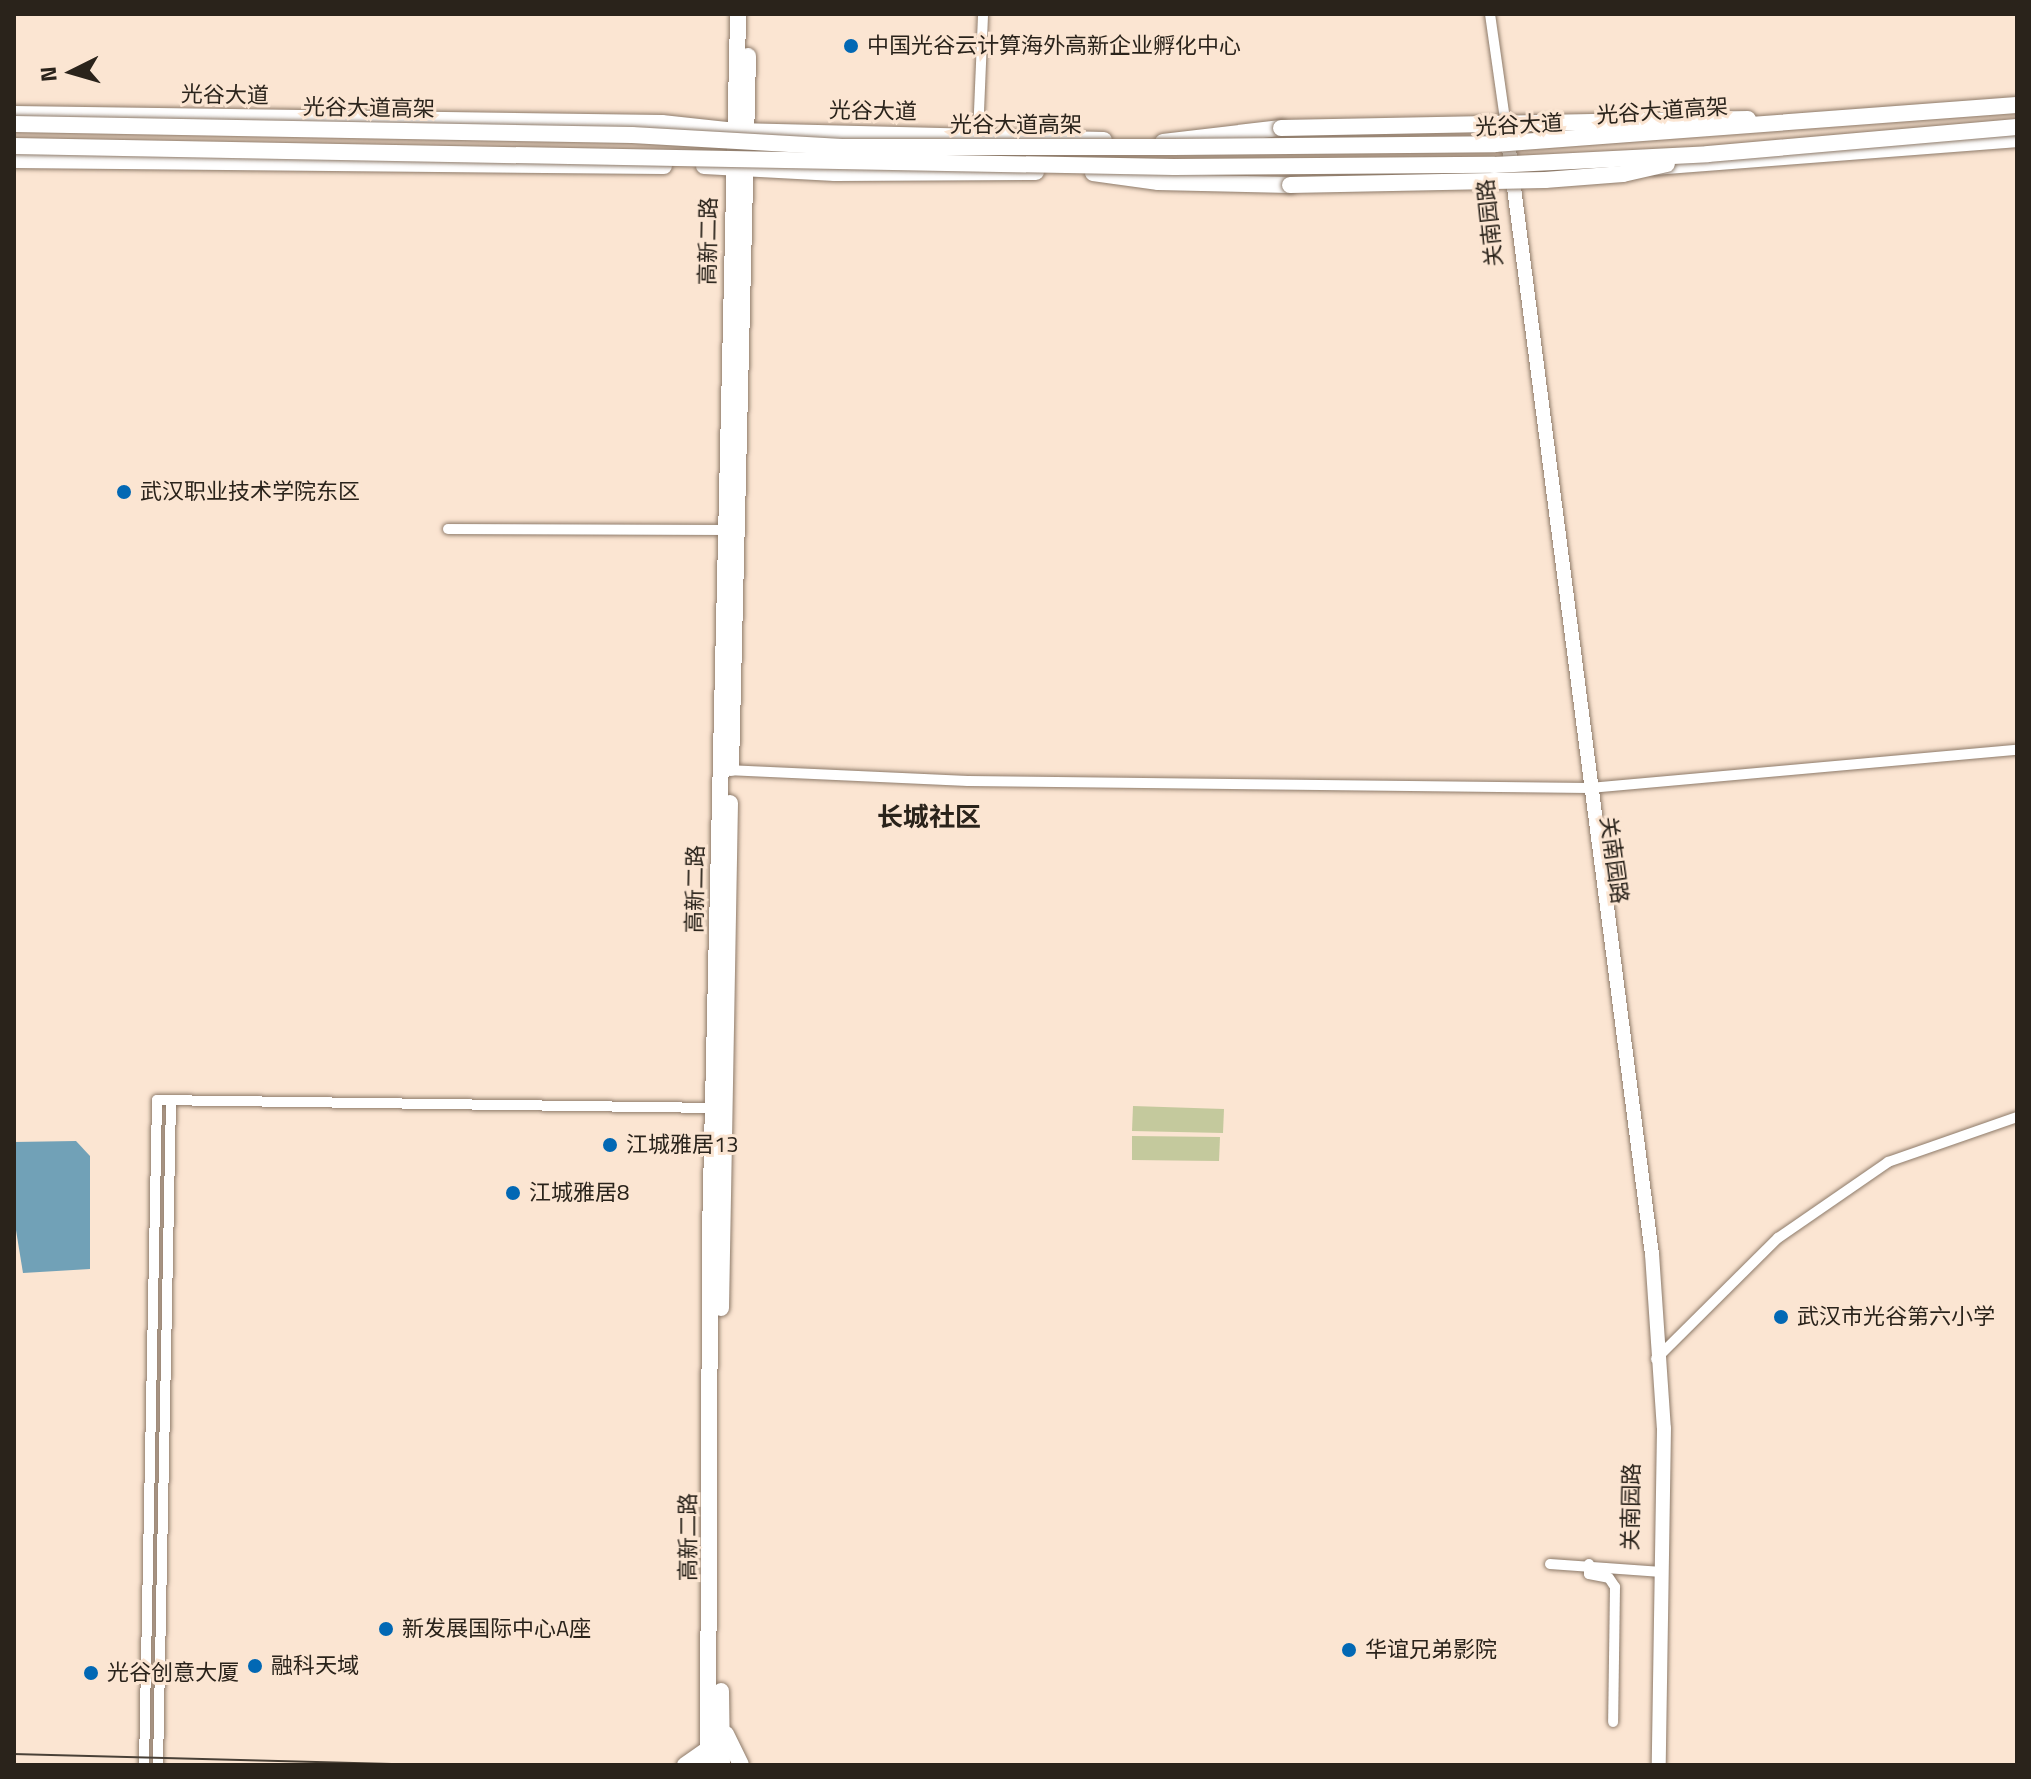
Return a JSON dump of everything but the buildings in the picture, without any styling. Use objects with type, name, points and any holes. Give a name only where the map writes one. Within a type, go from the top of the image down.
[{"type":"main road","name":"高新二路","points":[[738,14],[742,131]]},
{"type":"main road","name":"高新二路","points":[[725,770],[724,530],[748,14]]},
{"type":"main road","name":"光谷大道","points":[[14,114],[662,123],[742,131],[1509,149],[2017,106]]},
{"type":"main road","name":"光谷大道高架","points":[[14,124],[632,135],[842,147],[1173,147],[1495,144],[2017,106]]},
{"type":"main road","points":[[1163,142],[1281,128],[1719,117],[1793,123]]},
{"type":"main road","name":"光谷大道高架","points":[[14,146],[1174,167],[1494,165],[1708,154],[2017,127]]},
{"type":"main road","points":[[14,160],[1510,177],[2017,139]]},
{"type":"main road","name":"关南园路","points":[[1509,149],[1586,788],[1652,1254],[1656,1358],[1659,1765]]},
{"type":"main road","points":[[1093,173],[1158,182],[1290,185],[1545,180],[1623,174],[1708,154]]},
{"type":"main road","name":"高新二路","points":[[708,1757],[725,770],[745,204],[739,167]]},
{"type":"main road","points":[[745,204],[760,179],[798,171]]},
{"type":"main road","name":"高新二路","points":[[719,1108],[722,1765]]},
{"type":"main road","name":"关南园路","points":[[1649,1765],[1657,1572]]},
{"type":"main road","points":[[721,1715],[741,1765]]},
{"type":"main road","points":[[685,1765],[708,1757]]},
{"type":"street","points":[[978,135],[983,14]]},
{"type":"street","points":[[1490,14],[1509,149]]},
{"type":"street","points":[[448,529],[724,530]]},
{"type":"street","points":[[725,770],[968,781],[1586,788],[2017,750]]},
{"type":"street","points":[[144,1765],[157,1100],[719,1108]]},
{"type":"street","points":[[158,1765],[171,1100]]},
{"type":"street","points":[[1656,1358],[1778,1238],[1888,1162],[2017,1117]]},
{"type":"street","points":[[1550,1564],[1589,1564],[1657,1572]]},
{"type":"street","points":[[1589,1564],[1589,1574],[1609,1578],[1615,1587],[1613,1722]]},
{"type":"green space","points":[[1133,1106],[1224,1109],[1223,1133],[1132,1131]]},
{"type":"green space","points":[[1132,1136],[1220,1137],[1219,1161],[1132,1160]]},
{"type":"water","points":[[76,1141],[90,1156],[90,1269],[23,1273],[14,1218],[14,1142]]},
{"type":"tram line","points":[[14,1754],[429,1765]]},
{"type":"place","name":"中国光谷云计算海外高新企业孵化中心","points":[[851,46]]},
{"type":"place","name":"武汉职业技术学院东区","points":[[124,492]]},
{"type":"place","name":"江城雅居13","points":[[610,1145]]},
{"type":"place","name":"江城雅居8","points":[[513,1193]]},
{"type":"place","name":"武汉市光谷第六小学","points":[[1781,1317]]},
{"type":"place","name":"新发展国际中心A座","points":[[386,1629]]},
{"type":"place","name":"华谊兄弟影院","points":[[1349,1650]]},
{"type":"place","name":"融科天域","points":[[255,1666]]},
{"type":"place","name":"光谷创意大厦","points":[[91,1673]]},
{"type":"district","name":"长城社区","points":[[929,817]]}]
